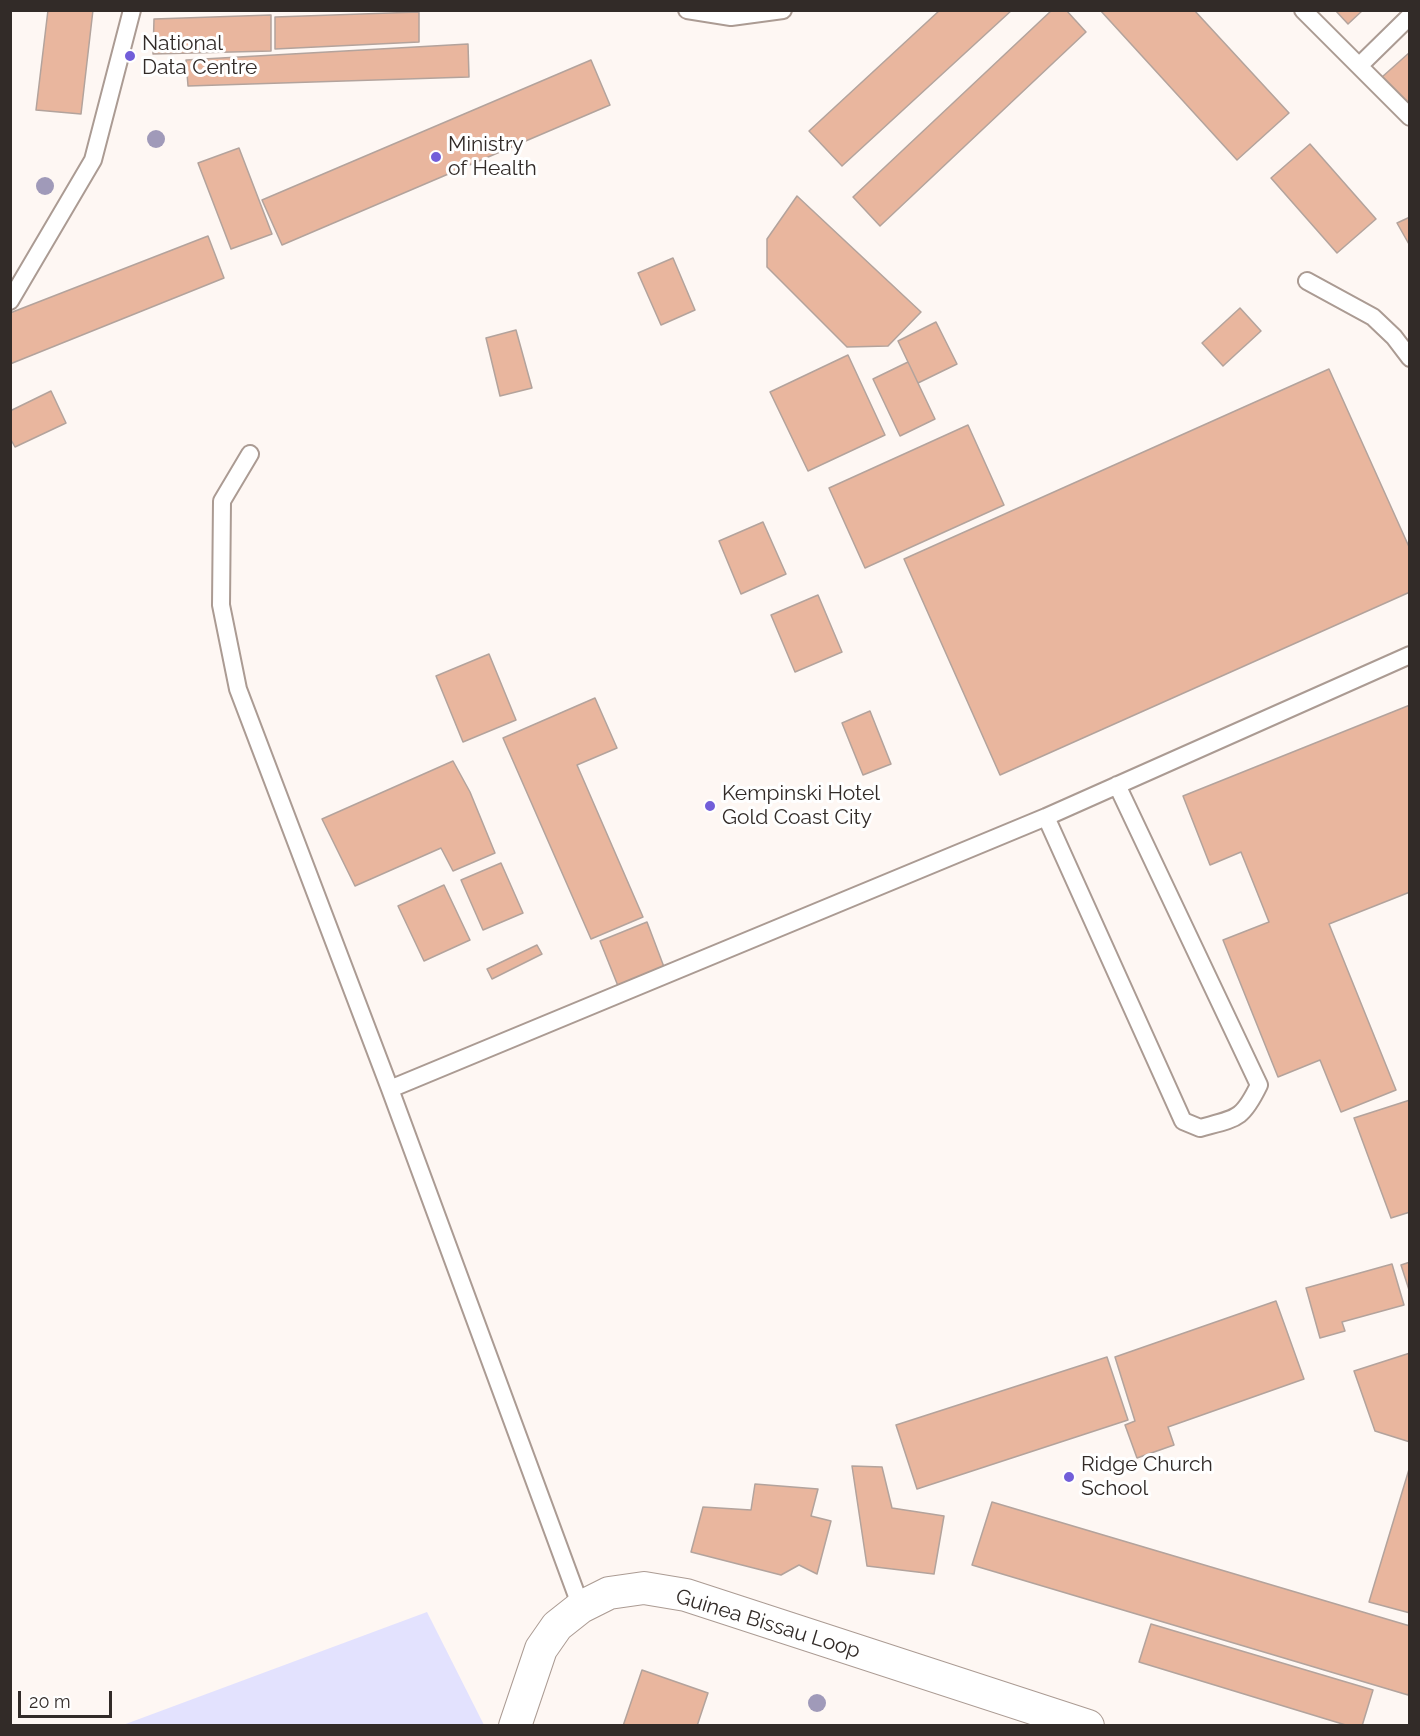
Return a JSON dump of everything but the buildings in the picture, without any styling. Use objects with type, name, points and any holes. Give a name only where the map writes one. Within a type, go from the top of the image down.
[{"type":"street","name":"Guinea Bissau Loop","points":[[515,1725],[541,1649],[556,1626],[581,1607],[609,1593],[644,1588],[686,1595],[1004,1713],[1088,1725]]},
{"type":"lane","points":[[10,301],[93,160],[132,10]]},
{"type":"lane","points":[[687,10],[731,17],[762,15],[783,10]]},
{"type":"lane","points":[[1303,10],[1410,117]]},
{"type":"lane","points":[[1359,66],[1410,16]]},
{"type":"lane","points":[[1308,282],[1372,317],[1394,336],[1410,358]]},
{"type":"lane","points":[[250,454],[222,501],[221,605],[238,688],[390,1089],[581,1607]]},
{"type":"lane","points":[[390,1089],[1046,817],[1410,655]]},
{"type":"lane","points":[[1046,817],[1183,1121],[1200,1128],[1232,1120],[1247,1109],[1259,1084],[1118,785]]},
{"type":"shaded area","points":[[427,1612],[484,1725],[123,1725]]},
{"type":"place","name":"National Data Centre","points":[[130,56]]},
{"type":"place","name":"Ministry of Health","points":[[436,157]]},
{"type":"place","name":"Kempinski Hotel Gold Coast City","points":[[710,806]]},
{"type":"place","name":"Ridge Church School","points":[[1069,1477]]}]
